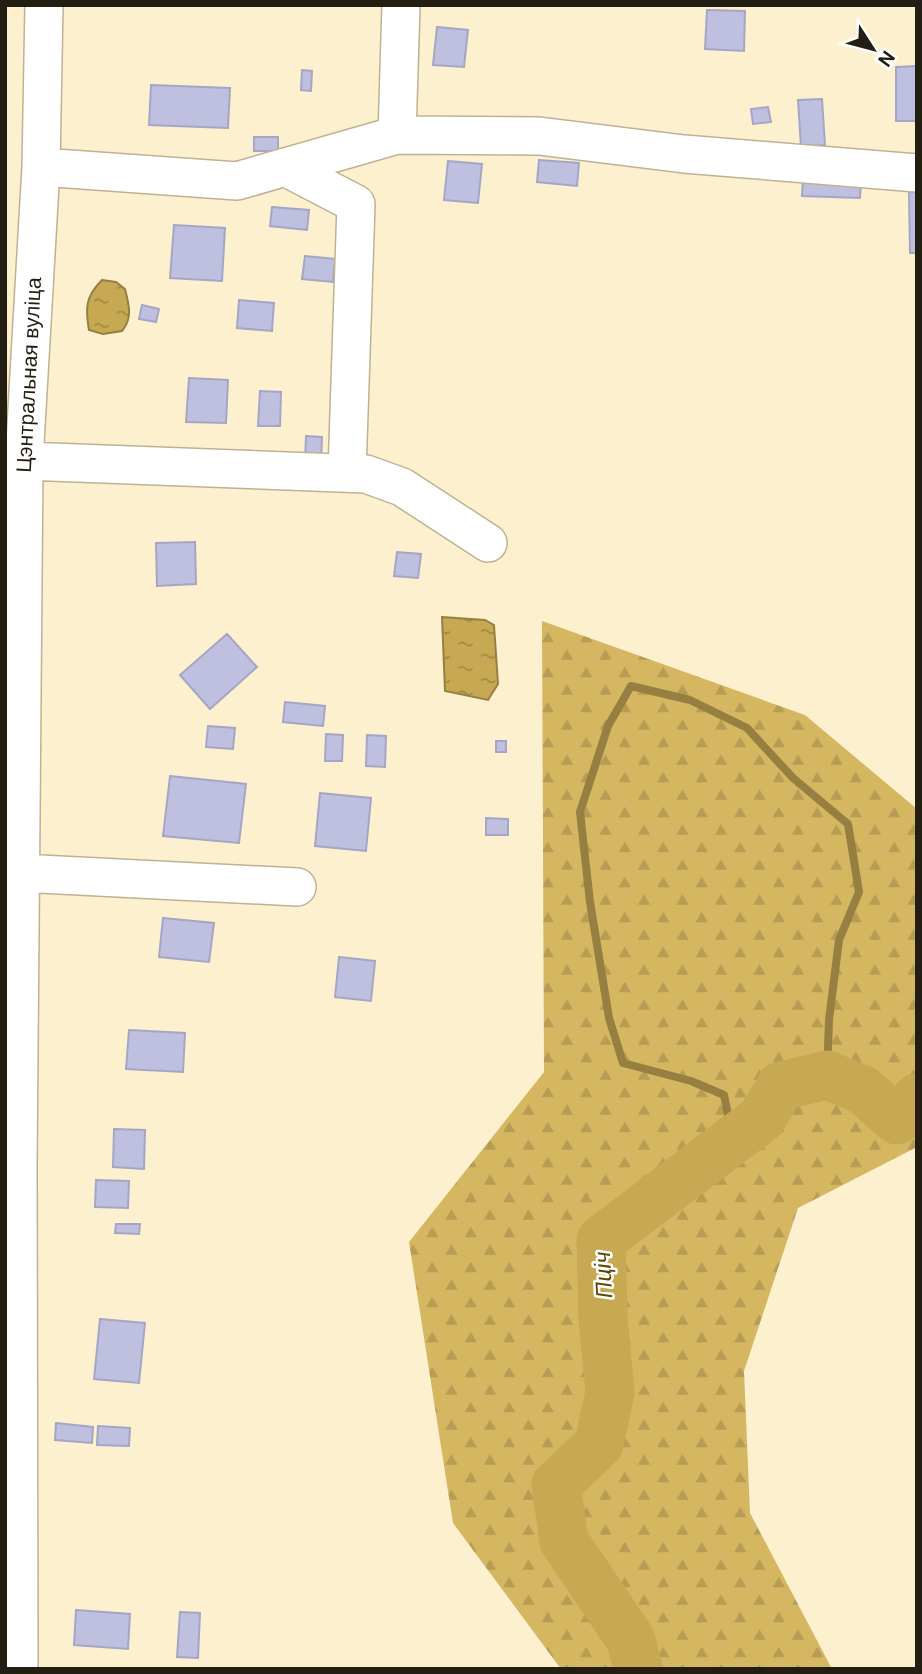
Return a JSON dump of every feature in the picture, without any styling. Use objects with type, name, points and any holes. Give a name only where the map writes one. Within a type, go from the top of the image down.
[{"type":"street","name":"Цэнтральная вуліца","points":[[19,1669],[18,1154],[24,461],[41,167],[44,5]]},
{"type":"street","points":[[397,135],[401,5]]},
{"type":"street","points":[[41,167],[237,181],[397,135],[539,136],[684,153],[917,173]]},
{"type":"street","points":[[285,167],[356,204],[347,473]]},
{"type":"street","points":[[24,461],[366,474],[402,487],[488,543]]},
{"type":"street","points":[[20,873],[297,887]]},
{"type":"green space","points":[[542,621],[805,715],[917,809],[917,1147],[798,1208],[744,1371],[750,1513],[832,1669],[561,1669],[453,1523],[409,1242],[544,1072]]},
{"type":"water","points":[[102,280],[116,282],[125,289],[129,316],[122,331],[103,334],[89,330],[88,302]]},
{"type":"water","points":[[442,617],[485,620],[494,625],[498,684],[488,700],[445,691]]},
{"type":"building","points":[[707,10],[745,11],[744,51],[705,49]]},
{"type":"building","points":[[437,27],[468,30],[464,67],[433,65]]},
{"type":"building","points":[[917,66],[917,121],[896,121],[896,67]]},
{"type":"building","points":[[302,70],[312,71],[311,91],[301,90]]},
{"type":"building","points":[[151,85],[230,88],[228,128],[149,125]]},
{"type":"building","points":[[822,99],[825,145],[801,147],[798,100]]},
{"type":"building","points":[[768,107],[771,122],[753,124],[751,109]]},
{"type":"building","points":[[254,137],[278,137],[278,151],[254,151]]},
{"type":"building","points":[[539,160],[579,163],[577,186],[537,182]]},
{"type":"building","points":[[448,161],[482,164],[478,203],[444,200]]},
{"type":"building","points":[[803,178],[861,180],[860,198],[802,196]]},
{"type":"building","points":[[909,192],[917,192],[917,253],[910,253]]},
{"type":"building","points":[[272,207],[309,210],[307,230],[270,226]]},
{"type":"building","points":[[174,225],[225,228],[222,281],[170,278]]},
{"type":"building","points":[[305,256],[335,259],[333,282],[302,279]]},
{"type":"building","points":[[239,300],[274,303],[272,331],[237,328]]},
{"type":"building","points":[[142,305],[159,309],[156,322],[139,319]]},
{"type":"building","points":[[189,378],[228,380],[226,423],[186,422]]},
{"type":"building","points":[[260,391],[281,392],[280,426],[258,426]]},
{"type":"building","points":[[306,436],[322,437],[321,463],[305,462]]},
{"type":"building","points":[[195,542],[196,584],[157,586],[156,543]]},
{"type":"building","points":[[397,552],[421,554],[418,578],[394,576]]},
{"type":"building","points":[[227,634],[257,667],[210,709],[180,675]]},
{"type":"building","points":[[285,702],[325,706],[323,726],[283,722]]},
{"type":"building","points":[[208,726],[235,728],[233,749],[206,747]]},
{"type":"building","points":[[326,734],[343,735],[342,761],[325,761]]},
{"type":"building","points":[[367,735],[386,736],[385,767],[366,766]]},
{"type":"building","points":[[496,741],[506,741],[506,752],[496,752]]},
{"type":"building","points":[[170,776],[246,784],[239,843],[163,836]]},
{"type":"building","points":[[320,793],[371,798],[366,851],[315,846]]},
{"type":"building","points":[[486,818],[508,819],[508,835],[486,835]]},
{"type":"building","points":[[163,918],[214,923],[209,962],[159,957]]},
{"type":"building","points":[[339,957],[375,961],[371,1001],[335,997]]},
{"type":"building","points":[[129,1030],[185,1033],[183,1072],[126,1069]]},
{"type":"building","points":[[114,1129],[145,1130],[144,1169],[113,1167]]},
{"type":"building","points":[[96,1180],[129,1181],[128,1208],[95,1207]]},
{"type":"building","points":[[116,1224],[140,1224],[139,1234],[115,1233]]},
{"type":"building","points":[[100,1319],[145,1323],[139,1383],[94,1379]]},
{"type":"building","points":[[56,1423],[93,1427],[92,1443],[55,1440]]},
{"type":"building","points":[[98,1426],[130,1428],[129,1446],[97,1445]]},
{"type":"building","points":[[76,1610],[130,1614],[128,1649],[74,1645]]},
{"type":"building","points":[[180,1612],[200,1613],[198,1658],[177,1657]]},
{"type":"waterway","points":[[733,1139],[724,1095],[691,1081],[623,1063],[609,1018],[590,902],[580,812],[608,726],[631,686],[690,700],[747,728],[793,778],[848,824],[859,892],[839,940],[829,1020],[827,1075]]},
{"type":"waterway","name":"Пціч","points":[[638,1669],[631,1640],[564,1541],[556,1485],[599,1444],[610,1392],[603,1318],[601,1240],[762,1118],[781,1086],[827,1075],[863,1090],[897,1120],[917,1098]]}]
